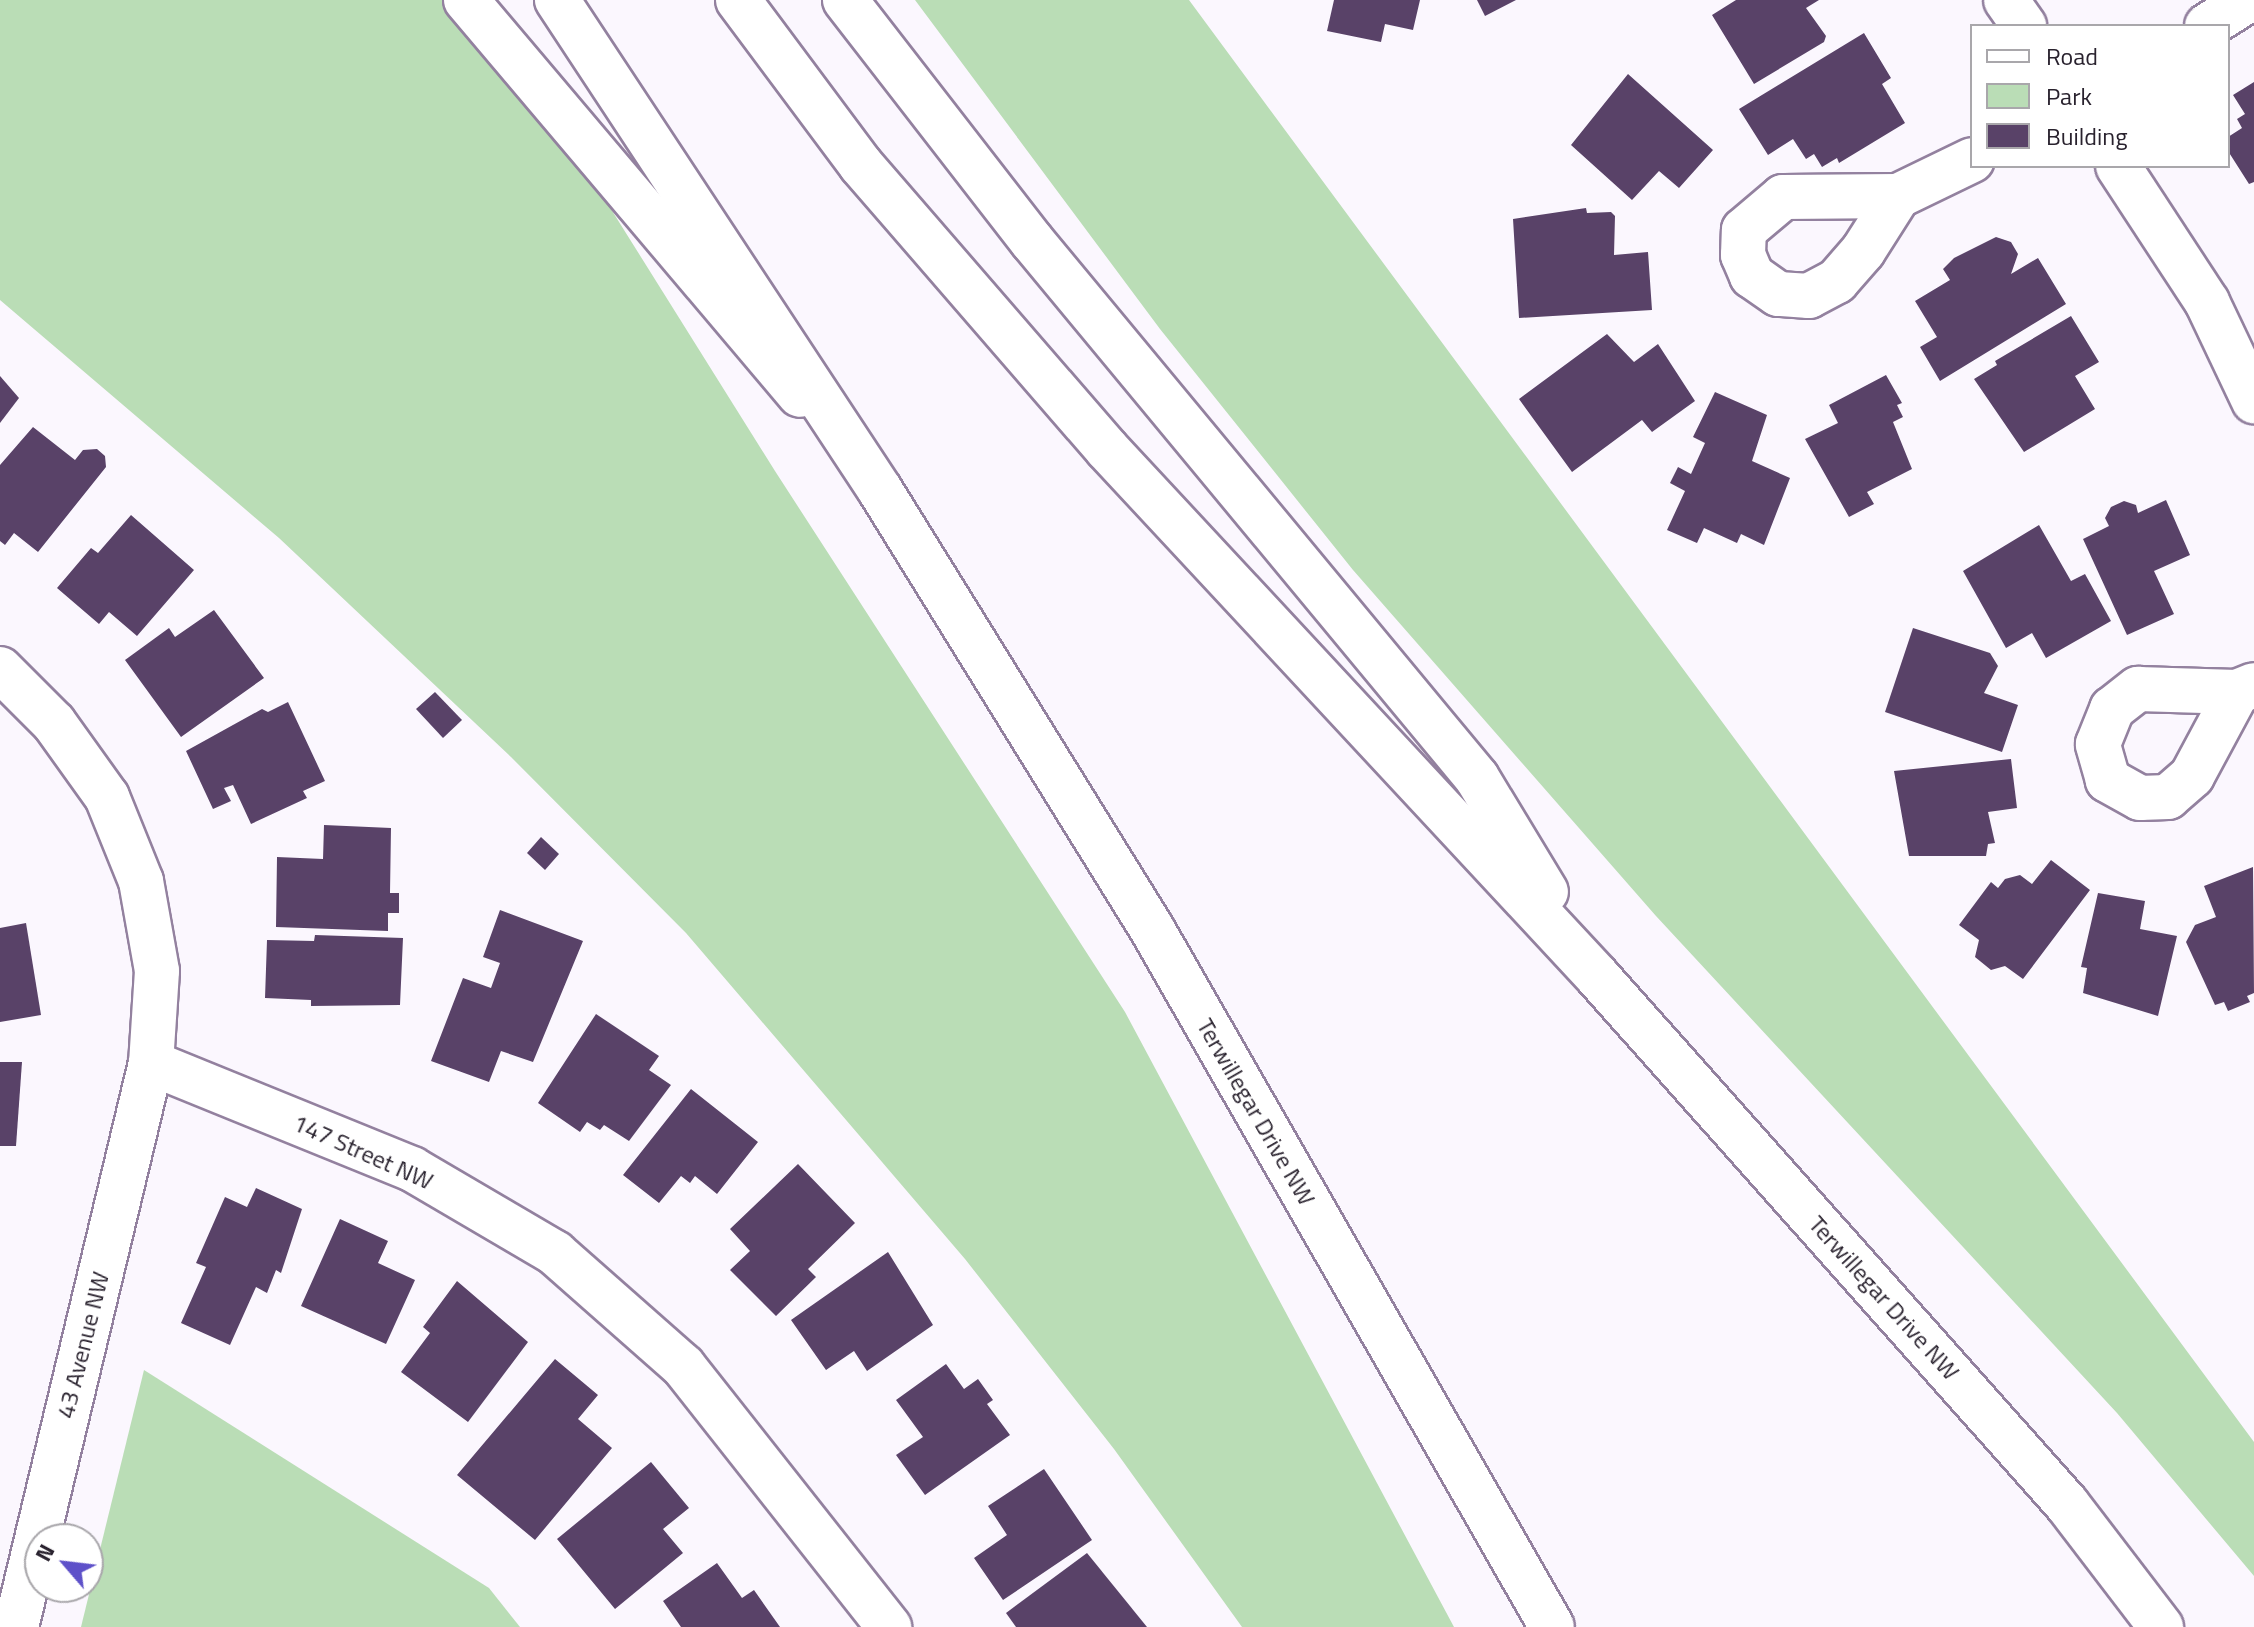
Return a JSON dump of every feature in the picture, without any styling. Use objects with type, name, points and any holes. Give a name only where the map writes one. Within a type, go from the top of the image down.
[{"type":"main road","points":[[466,0],[880,490]]},
{"type":"main road","points":[[557,0],[880,490]]},
{"type":"main road","points":[[738,0],[861,165],[1096,437],[1597,976]]},
{"type":"main road","points":[[845,0],[1032,241],[1477,778],[1597,976]]},
{"type":"main road","points":[[2006,0],[2023,24]]},
{"type":"main road","points":[[2210,24],[2248,0]]},
{"type":"main road","points":[[1898,196],[1970,161]]},
{"type":"main road","points":[[2119,168],[2207,302],[2254,401]]},
{"type":"main road","name":"Terwillegar Drive NW","points":[[880,490],[1152,929],[1552,1627]]},
{"type":"main road","points":[[0,669],[83,758],[126,838],[148,911],[157,971],[151,1063]]},
{"type":"main road","name":"Terwillegar Drive NW","points":[[1597,976],[2067,1504],[2161,1627]]},
{"type":"main road","name":"43 Avenue NW","points":[[16,1627],[151,1063]]},
{"type":"main road","name":"147 Street NW","points":[[151,1063],[412,1169],[555,1253],[683,1366],[889,1627]]},
{"type":"green space","points":[[0,0],[480,0],[775,471],[1125,1012],[1454,1627],[1242,1627],[1114,1449],[965,1259],[686,933],[511,757],[279,538],[0,300]]},
{"type":"green space","points":[[915,0],[1189,0],[2254,1442],[2254,1576],[2117,1413],[1656,916],[1353,570],[1160,329]]},
{"type":"green space","points":[[144,1370],[489,1588],[520,1627],[81,1627],[87,1603],[104,1603],[104,1533]]},
{"type":"building","points":[[1334,0],[1420,0],[1413,30],[1385,24],[1381,42],[1327,31]]},
{"type":"building","points":[[1477,0],[1516,0],[1485,16]]},
{"type":"building","points":[[1736,0],[1819,0],[1806,8],[1826,36],[1824,42],[1754,84],[1712,15]]},
{"type":"building","points":[[1864,33],[1891,78],[1882,84],[1905,123],[1839,163],[1837,158],[1822,167],[1814,154],[1806,159],[1793,139],[1768,155],[1739,109]]},
{"type":"building","points":[[1628,74],[1713,150],[1679,188],[1659,171],[1632,200],[1571,145]]},
{"type":"building","points":[[2254,82],[2254,182],[2249,184],[2230,154],[2230,136],[2242,128],[2237,119],[2245,114],[2233,95]]},
{"type":"building","points":[[1586,208],[1587,213],[1611,212],[1615,216],[1614,255],[1648,252],[1652,310],[1519,318],[1513,219]]},
{"type":"building","points":[[1996,237],[2011,242],[2018,254],[2011,274],[2038,258],[2066,304],[1940,381],[1920,347],[1937,337],[1915,301],[1950,280],[1943,269],[1954,258]]},
{"type":"building","points":[[2071,316],[2099,362],[2075,376],[2095,409],[2024,452],[1974,379],[1997,365],[1995,361]]},
{"type":"building","points":[[1607,334],[1634,362],[1658,344],[1695,401],[1652,432],[1642,420],[1572,472],[1519,399]]},
{"type":"building","points":[[1886,375],[1902,403],[1897,405],[1903,417],[1893,422],[1912,469],[1867,492],[1874,504],[1849,517],[1805,439],[1838,423],[1829,405]]},
{"type":"building","points":[[0,376],[19,398],[0,423]]},
{"type":"building","points":[[1715,392],[1767,415],[1752,461],[1790,478],[1764,545],[1741,534],[1737,543],[1704,528],[1697,543],[1667,530],[1685,491],[1670,483],[1678,467],[1691,474],[1705,443],[1693,437]]},
{"type":"building","points":[[33,427],[75,460],[83,450],[97,449],[105,456],[106,467],[38,552],[14,533],[5,545],[0,541],[0,465]]},
{"type":"building","points":[[2166,500],[2190,555],[2154,571],[2174,614],[2127,635],[2083,539],[2109,526],[2105,518],[2111,507],[2124,501],[2136,505],[2138,513]]},
{"type":"building","points":[[131,515],[194,570],[137,636],[109,612],[99,624],[57,588],[91,548],[98,553]]},
{"type":"building","points":[[2039,525],[2071,581],[2085,574],[2111,621],[2046,658],[2032,633],[2006,648],[1963,571]]},
{"type":"building","points":[[214,610],[264,678],[181,737],[125,660],[169,628],[175,637]]},
{"type":"building","points":[[1913,628],[1990,653],[1998,666],[1984,693],[2018,705],[2002,752],[1885,712]]},
{"type":"building","points":[[435,692],[462,720],[443,738],[416,709]]},
{"type":"building","points":[[288,702],[325,781],[303,791],[307,798],[251,824],[233,785],[224,788],[231,801],[213,809],[186,751],[262,709],[268,712]]},
{"type":"building","points":[[2011,759],[2017,808],[1988,812],[1995,843],[1988,844],[1986,856],[1909,856],[1894,771]]},
{"type":"building","points":[[324,825],[391,828],[390,893],[399,893],[399,913],[388,913],[388,931],[276,927],[277,857],[323,859]]},
{"type":"building","points":[[541,837],[559,854],[545,870],[527,853]]},
{"type":"building","points":[[2051,860],[2090,890],[2023,979],[2005,966],[1991,970],[1975,957],[1979,940],[1959,925],[1991,882],[1998,888],[2005,879],[2020,875],[2032,884]]},
{"type":"building","points":[[2253,867],[2254,993],[2247,996],[2250,1002],[2228,1011],[2224,1002],[2215,1005],[2186,942],[2195,925],[2216,917],[2204,886]]},
{"type":"building","points":[[2098,893],[2145,901],[2140,929],[2177,936],[2158,1016],[2083,993],[2087,968],[2081,967]]},
{"type":"building","points":[[500,910],[583,941],[533,1062],[501,1051],[489,1082],[431,1061],[463,978],[491,988],[500,963],[483,957]]},
{"type":"building","points":[[26,923],[41,1015],[0,1022],[0,928]]},
{"type":"building","points":[[315,935],[403,938],[400,1005],[311,1006],[311,1000],[265,998],[267,940],[314,941]]},
{"type":"building","points":[[596,1014],[659,1056],[649,1070],[671,1085],[629,1141],[604,1125],[600,1130],[587,1122],[580,1132],[538,1103]]},
{"type":"building","points":[[0,1062],[22,1062],[16,1146],[0,1146]]},
{"type":"building","points":[[691,1089],[758,1142],[717,1194],[695,1176],[690,1183],[681,1176],[659,1203],[623,1175]]},
{"type":"building","points":[[798,1164],[855,1223],[808,1269],[816,1277],[776,1316],[730,1270],[750,1251],[730,1229]]},
{"type":"building","points":[[256,1188],[302,1209],[281,1273],[276,1270],[267,1293],[256,1287],[230,1345],[181,1323],[206,1267],[196,1263],[225,1197],[247,1207]]},
{"type":"building","points":[[340,1219],[388,1241],[378,1263],[415,1280],[386,1344],[301,1306]]},
{"type":"building","points":[[888,1252],[933,1325],[867,1371],[854,1351],[826,1370],[791,1320]]},
{"type":"building","points":[[457,1281],[528,1342],[468,1422],[401,1372],[430,1333],[423,1327]]},
{"type":"building","points":[[555,1359],[598,1395],[578,1419],[612,1448],[535,1540],[457,1475]]},
{"type":"building","points":[[946,1364],[964,1389],[978,1379],[993,1400],[987,1404],[1010,1435],[925,1495],[896,1455],[923,1437],[896,1400]]},
{"type":"building","points":[[651,1462],[689,1508],[663,1529],[683,1553],[615,1609],[557,1539]]},
{"type":"building","points":[[1044,1469],[1092,1540],[1003,1600],[974,1558],[1007,1535],[988,1506]]},
{"type":"building","points":[[1087,1553],[1147,1627],[1016,1627],[1006,1613]]},
{"type":"building","points":[[717,1563],[742,1598],[754,1590],[780,1627],[681,1627],[663,1601]]}]
